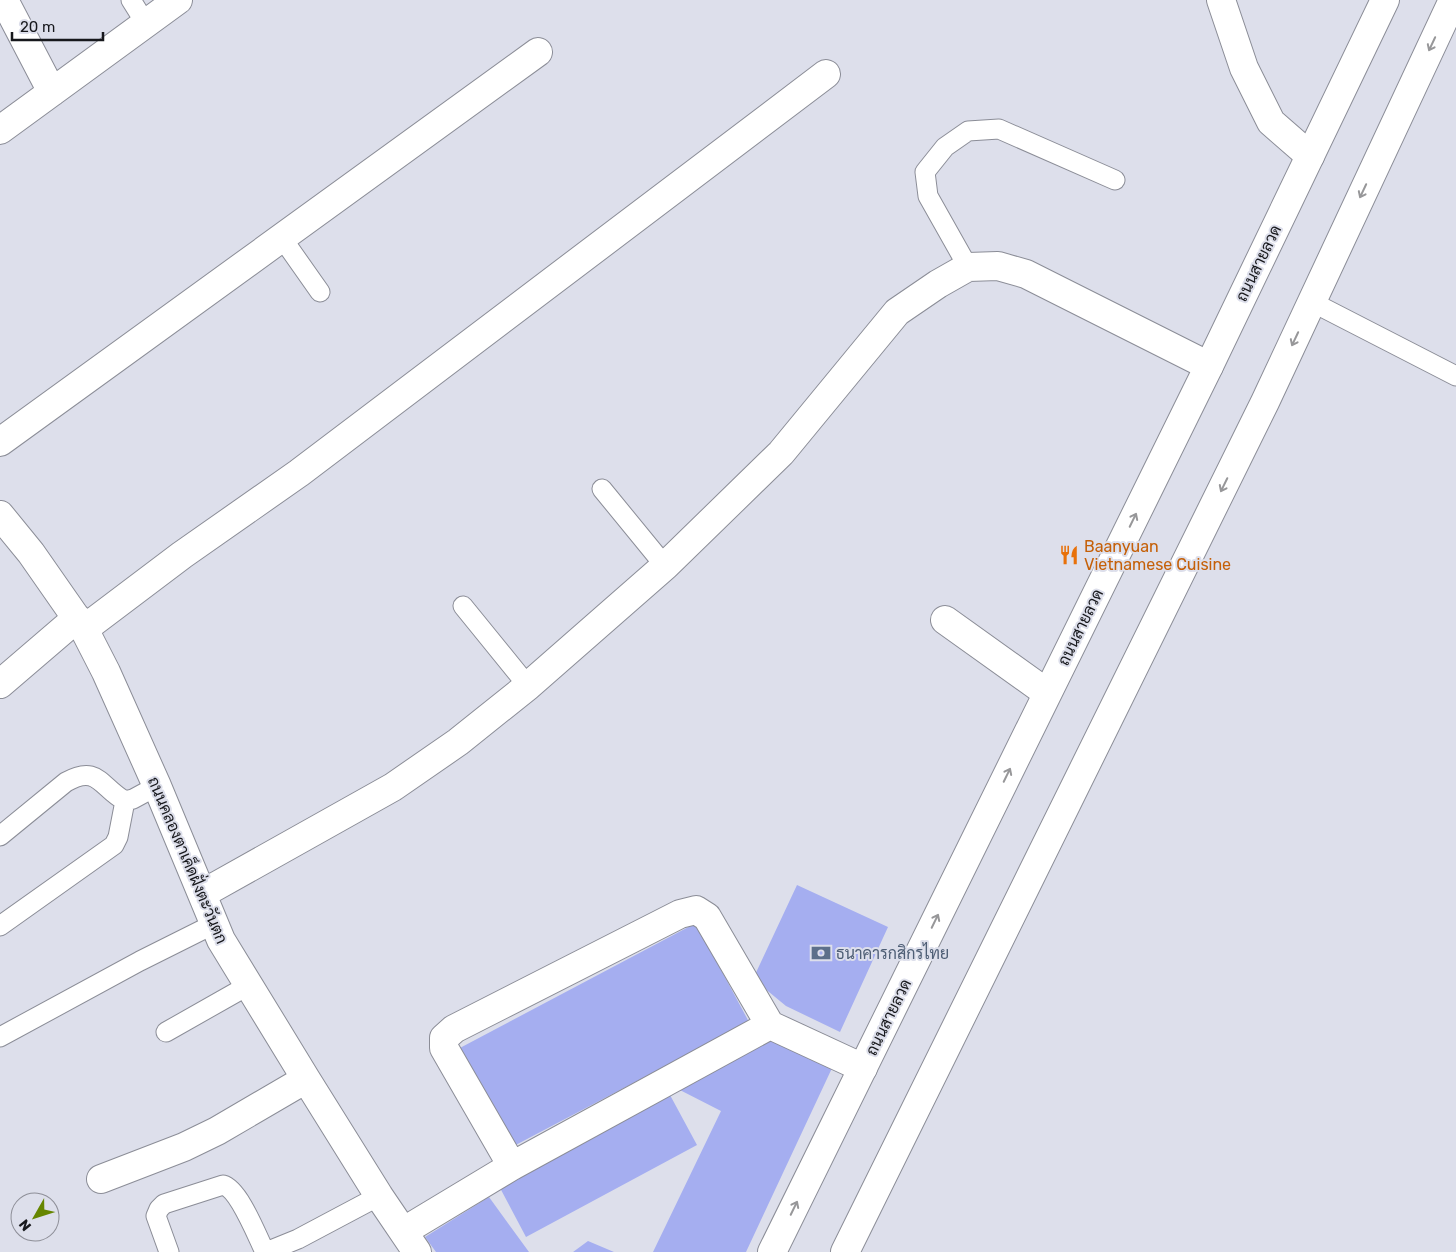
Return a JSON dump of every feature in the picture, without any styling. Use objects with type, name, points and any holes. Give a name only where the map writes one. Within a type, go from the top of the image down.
[{"type":"street","points":[[4,0],[52,92]]},
{"type":"street","points":[[0,130],[178,0]]},
{"type":"street","points":[[1221,0],[1244,68],[1271,122],[1310,156]]},
{"type":"street","name":"ถนนสายลวด","points":[[772,1252],[1208,366],[1385,0]]},
{"type":"street","points":[[845,1252],[1265,402],[1453,0]]},
{"type":"street","points":[[0,442],[538,52]]},
{"type":"street","points":[[0,684],[80,623],[182,555],[299,473],[826,74]]},
{"type":"street","points":[[202,894],[393,787],[458,742],[528,686],[666,566],[781,453],[897,312],[938,284],[968,267],[998,266],[1026,274],[1208,366]]},
{"type":"street","name":"ถนนคลองตาเค็ดฝั่งตะวันตก","points":[[0,515],[31,553],[80,623],[106,672],[157,786],[222,940],[306,1079],[410,1242]]},
{"type":"street","points":[[946,620],[1047,693]]},
{"type":"street","points":[[512,1166],[444,1048],[444,1038],[454,1029],[680,914],[696,910],[707,917],[770,1025],[863,1068]]},
{"type":"street","points":[[410,1242],[512,1166],[770,1025]]},
{"type":"street","points":[[101,1179],[217,1131],[306,1079]]},
{"type":"lane","points":[[131,0],[146,24]]},
{"type":"lane","points":[[968,267],[928,196],[925,172],[945,147],[968,131],[999,129],[1115,180]]},
{"type":"lane","points":[[282,238],[320,292]]},
{"type":"lane","points":[[1312,302],[1456,376]]},
{"type":"lane","points":[[602,489],[666,566]]},
{"type":"lane","points":[[463,606],[528,686]]},
{"type":"lane","points":[[0,836],[66,782],[78,775],[87,774],[98,779],[125,801]]},
{"type":"lane","points":[[125,801],[133,799],[157,786]]},
{"type":"lane","points":[[0,926],[114,845],[118,837],[125,801]]},
{"type":"lane","points":[[0,1037],[140,961],[214,924]]},
{"type":"lane","points":[[166,1032],[249,985]]},
{"type":"lane","points":[[169,1252],[156,1216],[159,1209],[164,1204],[223,1185],[228,1186],[236,1194],[265,1252],[298,1239],[380,1196]]},
{"type":"building","name":"ธนาคารกสิกรไทย","points":[[797,885],[888,927],[840,1032],[786,1006],[753,979]]},
{"type":"building","points":[[696,923],[749,1022],[510,1148],[458,1049]]},
{"type":"building","points":[[769,1034],[833,1066],[746,1252],[653,1252],[721,1111],[674,1087]]},
{"type":"building","points":[[670,1095],[697,1145],[526,1237],[499,1186]]},
{"type":"building","points":[[489,1197],[529,1252],[436,1252],[425,1237]]},
{"type":"building","points":[[588,1241],[614,1252],[573,1252]]},
{"type":"place","name":"Baanyuan Vietnamese Cuisine","points":[[1069,555]]},
{"type":"place","name":"ธนาคารกสิกรไทย","points":[[821,953]]}]
